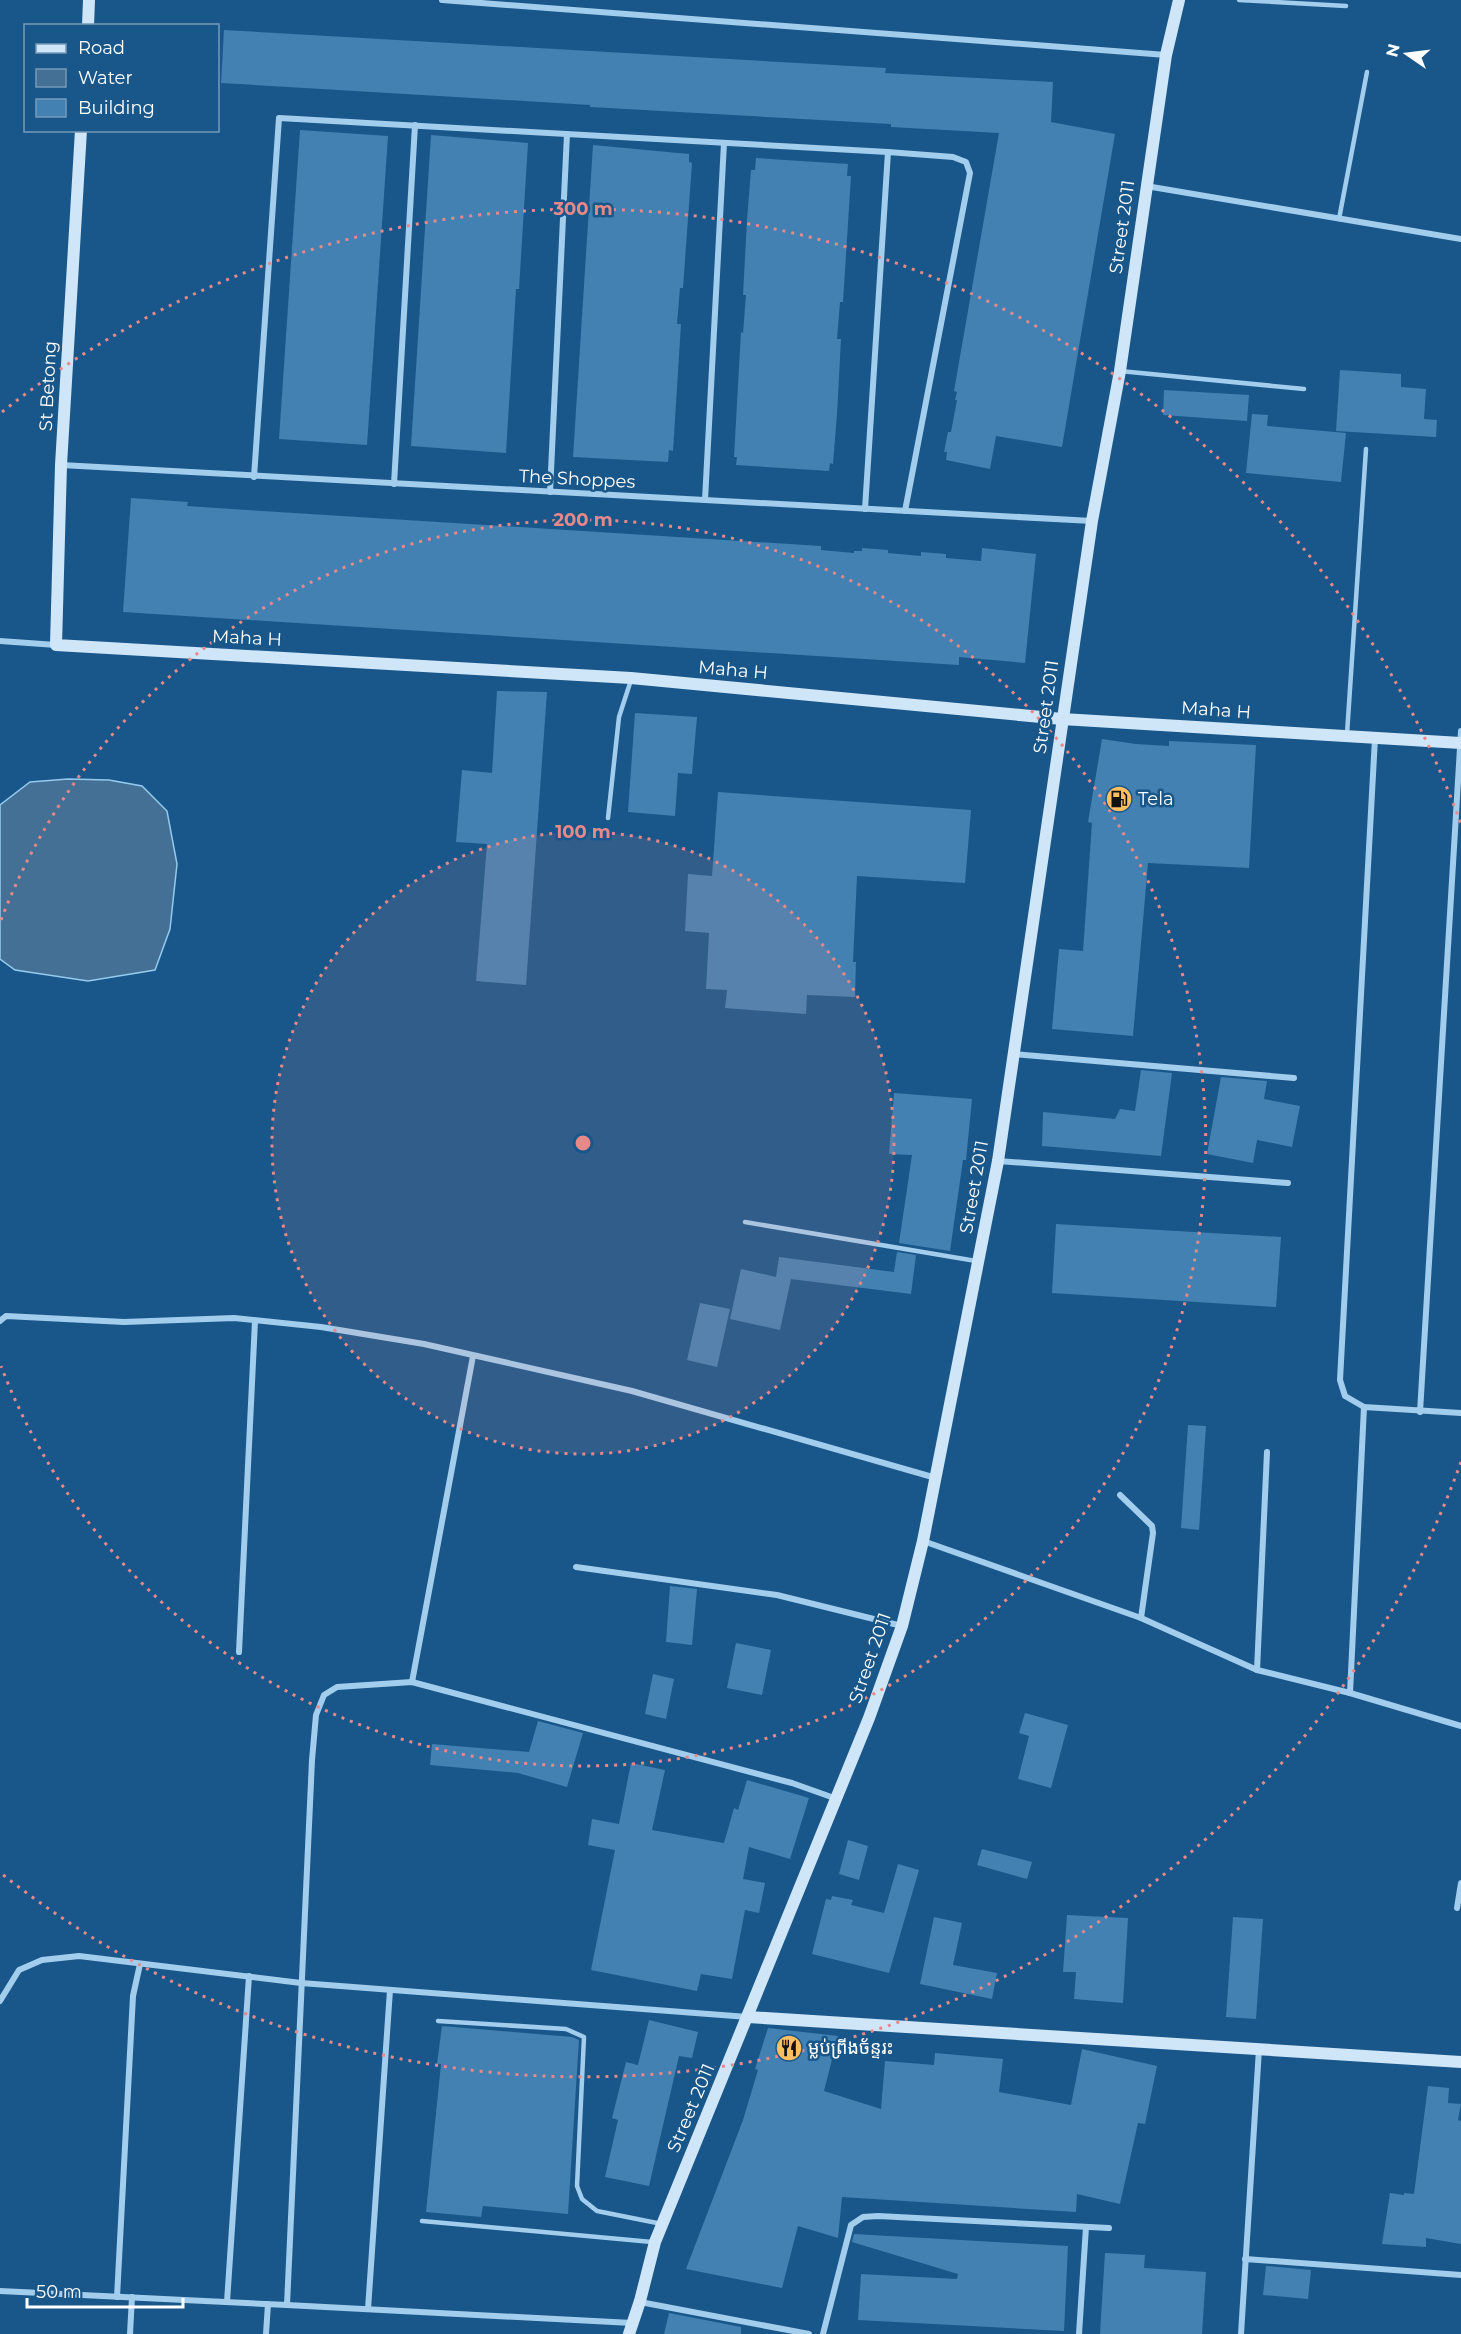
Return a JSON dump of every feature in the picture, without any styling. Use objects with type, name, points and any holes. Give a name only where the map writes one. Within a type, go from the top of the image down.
[{"type":"main road","points":[[87,24],[89,0]]},
{"type":"main road","name":"Street 2011","points":[[630,2328],[640,2301],[655,2242],[837,1799],[902,1626],[923,1541],[998,1161],[1092,521],[1120,371],[1166,55],[1179,0]]},
{"type":"main road","name":"St Betong","points":[[56,645],[61,465],[81,132]]},
{"type":"main road","name":"Maha H","points":[[56,645],[631,678],[1062,719],[1375,738],[1461,739]]},
{"type":"main road","points":[[748,2017],[1461,2062]]},
{"type":"street","points":[[442,0],[1166,55]]},
{"type":"street","points":[[254,477],[279,118],[953,157],[966,162],[970,173],[905,511]]},
{"type":"street","points":[[394,484],[415,126]]},
{"type":"street","points":[[550,492],[567,134]]},
{"type":"street","points":[[705,500],[724,143]]},
{"type":"street","points":[[865,509],[888,153]]},
{"type":"street","points":[[1146,186],[1461,239]]},
{"type":"street","name":"The Shoppes","points":[[61,465],[1092,521]]},
{"type":"street","name":"Maha H","points":[[0,641],[56,645]]},
{"type":"street","points":[[1375,738],[1340,1380],[1345,1396],[1364,1407],[1461,1413]]},
{"type":"street","points":[[1420,1412],[1461,739]]},
{"type":"street","points":[[1014,1054],[1294,1078]]},
{"type":"street","points":[[998,1161],[1288,1182]]},
{"type":"street","points":[[0,1310],[6,1316],[124,1322],[234,1318],[424,1344],[632,1391],[936,1478]]},
{"type":"street","points":[[0,1321],[6,1316]]},
{"type":"street","points":[[239,1652],[255,1321]]},
{"type":"street","points":[[412,1682],[473,1356]]},
{"type":"street","points":[[1350,1693],[1364,1407]]},
{"type":"street","points":[[1257,1670],[1267,1452]]},
{"type":"street","points":[[1120,1495],[1152,1526],[1153,1533],[1141,1618]]},
{"type":"street","points":[[923,1541],[1141,1618],[1257,1670],[1350,1693],[1461,1726]]},
{"type":"street","points":[[576,1567],[777,1594],[902,1626]]},
{"type":"street","points":[[287,2305],[301,1983],[316,1715],[324,1695],[337,1687],[412,1682],[792,1783],[837,1799]]},
{"type":"street","points":[[1457,1908],[1461,1883]]},
{"type":"street","points":[[0,2001],[20,1970],[42,1960],[79,1956],[301,1983],[748,2017]]},
{"type":"street","points":[[117,2297],[134,1996],[140,1964]]},
{"type":"street","points":[[227,2302],[249,1976]]},
{"type":"street","points":[[368,2309],[390,1990]]},
{"type":"street","points":[[1241,2334],[1259,2049]]},
{"type":"street","points":[[823,2334],[851,2225],[863,2217],[1109,2228]]},
{"type":"street","points":[[1079,2334],[1086,2227]]},
{"type":"street","points":[[1245,2259],[1461,2275]]},
{"type":"street","points":[[0,2291],[368,2309],[630,2328]]},
{"type":"street","points":[[130,2334],[132,2297]]},
{"type":"street","points":[[640,2301],[809,2334]]},
{"type":"street","points":[[266,2334],[268,2304]]},
{"type":"lane","points":[[1239,0],[1346,6]]},
{"type":"lane","points":[[1339,219],[1367,72]]},
{"type":"lane","points":[[1120,371],[1304,389]]},
{"type":"lane","points":[[1347,736],[1366,449]]},
{"type":"lane","points":[[608,818],[619,717],[631,678]]},
{"type":"lane","points":[[745,1222],[978,1262]]},
{"type":"lane","points":[[438,2021],[566,2029],[584,2037],[577,2186],[582,2199],[589,2207],[597,2211],[662,2224]]},
{"type":"lane","points":[[422,2221],[655,2242]]},
{"type":"water","points":[[68,779],[109,780],[142,786],[167,811],[177,864],[170,929],[155,970],[88,981],[15,970],[0,959],[0,805],[30,782]]},
{"type":"building","points":[[224,30],[886,68],[885,73],[1053,82],[1051,122],[1115,134],[1062,447],[996,436],[990,469],[946,460],[947,452],[944,452],[948,432],[951,432],[957,400],[955,400],[957,392],[954,391],[999,133],[891,127],[891,124],[221,83]]},
{"type":"building","points":[[300,130],[388,136],[367,445],[279,439]]},
{"type":"building","points":[[431,135],[528,143],[506,453],[411,446]]},
{"type":"building","points":[[593,145],[689,154],[689,162],[692,163],[683,288],[680,288],[677,324],[681,324],[673,451],[669,450],[668,462],[573,457]]},
{"type":"building","points":[[756,158],[848,164],[847,176],[851,176],[843,302],[840,302],[837,339],[841,339],[837,414],[833,464],[830,463],[829,471],[736,465],[737,457],[734,457],[741,332],[743,333],[746,295],[743,295],[747,220],[751,170],[755,170]]},
{"type":"building","points":[[1340,370],[1401,374],[1401,387],[1426,389],[1424,419],[1437,420],[1436,437],[1336,431]]},
{"type":"building","points":[[1164,390],[1249,395],[1247,421],[1163,415]]},
{"type":"building","points":[[1252,414],[1268,415],[1267,426],[1346,433],[1341,482],[1246,473]]},
{"type":"building","points":[[131,498],[188,502],[187,506],[821,546],[821,550],[854,553],[854,551],[862,551],[862,548],[921,556],[921,552],[946,554],[946,558],[981,561],[982,548],[1036,554],[1025,663],[959,657],[959,665],[123,612]]},
{"type":"building","points":[[497,691],[547,692],[526,985],[476,981],[487,844],[456,842],[462,770],[492,773]]},
{"type":"building","points":[[635,713],[697,717],[692,774],[678,773],[675,816],[628,812]]},
{"type":"building","points":[[1102,739],[1169,746],[1169,741],[1256,745],[1249,868],[1148,863],[1133,1036],[1052,1029],[1059,949],[1083,951],[1092,823],[1088,822]]},
{"type":"building","points":[[718,792],[971,810],[965,883],[857,876],[853,962],[856,962],[855,997],[807,995],[806,1014],[725,1008],[727,990],[706,989],[709,933],[685,931],[688,874],[712,876]]},
{"type":"building","points":[[1141,1070],[1172,1073],[1161,1156],[1042,1146],[1043,1112],[1115,1119],[1120,1109],[1135,1111]]},
{"type":"building","points":[[1221,1077],[1267,1081],[1264,1099],[1300,1106],[1292,1147],[1257,1140],[1253,1163],[1207,1154]]},
{"type":"building","points":[[894,1093],[972,1099],[966,1160],[963,1160],[950,1251],[899,1243],[912,1155],[889,1154]]},
{"type":"building","points":[[1056,1224],[1281,1237],[1276,1307],[1052,1293]]},
{"type":"building","points":[[897,1252],[916,1255],[911,1294],[791,1279],[780,1330],[730,1319],[741,1269],[776,1277],[779,1257],[894,1272]]},
{"type":"building","points":[[700,1303],[730,1309],[717,1367],[687,1360]]},
{"type":"building","points":[[1188,1425],[1206,1426],[1199,1530],[1181,1528]]},
{"type":"building","points":[[670,1586],[697,1589],[692,1645],[666,1642]]},
{"type":"building","points":[[736,1643],[771,1650],[762,1695],[727,1688]]},
{"type":"building","points":[[653,1674],[674,1679],[666,1719],[645,1714]]},
{"type":"building","points":[[1025,1713],[1068,1725],[1051,1788],[1018,1779],[1029,1736],[1019,1733]]},
{"type":"building","points":[[538,1721],[583,1733],[567,1787],[518,1773],[430,1765],[432,1744],[529,1752]]},
{"type":"building","points":[[631,1763],[665,1770],[652,1830],[724,1843],[734,1808],[738,1810],[747,1780],[809,1798],[790,1859],[749,1847],[743,1879],[765,1883],[759,1913],[745,1910],[732,1979],[701,1974],[697,1991],[591,1970],[615,1850],[588,1845],[592,1819],[619,1824]]},
{"type":"building","points":[[848,1840],[868,1846],[859,1880],[839,1874]]},
{"type":"building","points":[[982,1849],[1032,1862],[1027,1879],[977,1865]]},
{"type":"building","points":[[898,1864],[919,1870],[889,1973],[812,1954],[826,1899],[831,1900],[832,1896],[853,1900],[851,1905],[884,1913]]},
{"type":"building","points":[[1067,1915],[1128,1918],[1123,2003],[1074,1999],[1076,1972],[1063,1972]]},
{"type":"building","points":[[934,1917],[962,1923],[953,1965],[997,1973],[992,1999],[920,1984]]},
{"type":"building","points":[[1233,1917],[1263,1919],[1256,2019],[1226,2017]]},
{"type":"building","points":[[649,2020],[698,2032],[692,2058],[679,2056],[649,2186],[605,2177],[618,2120],[612,2118],[626,2062],[638,2065]]},
{"type":"building","points":[[442,2026],[572,2037],[579,2040],[568,2214],[483,2206],[481,2217],[426,2212],[441,2064],[437,2064]]},
{"type":"building","points":[[768,2028],[838,2036],[824,2091],[881,2109],[885,2061],[934,2065],[935,2053],[1003,2059],[999,2092],[1071,2105],[1082,2049],[1157,2066],[1145,2124],[1138,2123],[1120,2204],[1077,2194],[1076,2212],[842,2197],[838,2238],[798,2226],[782,2288],[686,2269],[743,2120]]},
{"type":"building","points":[[1428,2086],[1449,2088],[1448,2103],[1461,2104],[1458,2120],[1461,2121],[1461,2244],[1426,2238],[1426,2247],[1382,2244],[1390,2193],[1414,2194]]},
{"type":"building","points":[[854,2234],[1068,2246],[1064,2331],[858,2320],[861,2274],[957,2279],[958,2274],[852,2242]]},
{"type":"building","points":[[1105,2253],[1145,2255],[1144,2268],[1206,2272],[1202,2334],[1100,2334]]},
{"type":"building","points":[[1266,2266],[1311,2270],[1308,2299],[1263,2295]]},
{"type":"building","points":[[669,2313],[741,2327],[741,2334],[664,2334]]},
{"type":"place","name":"Tela","points":[[1119,799]]},
{"type":"place","name":"ម្លប់ព្រីងច័ន្ទរះ","points":[[789,2048]]}]
